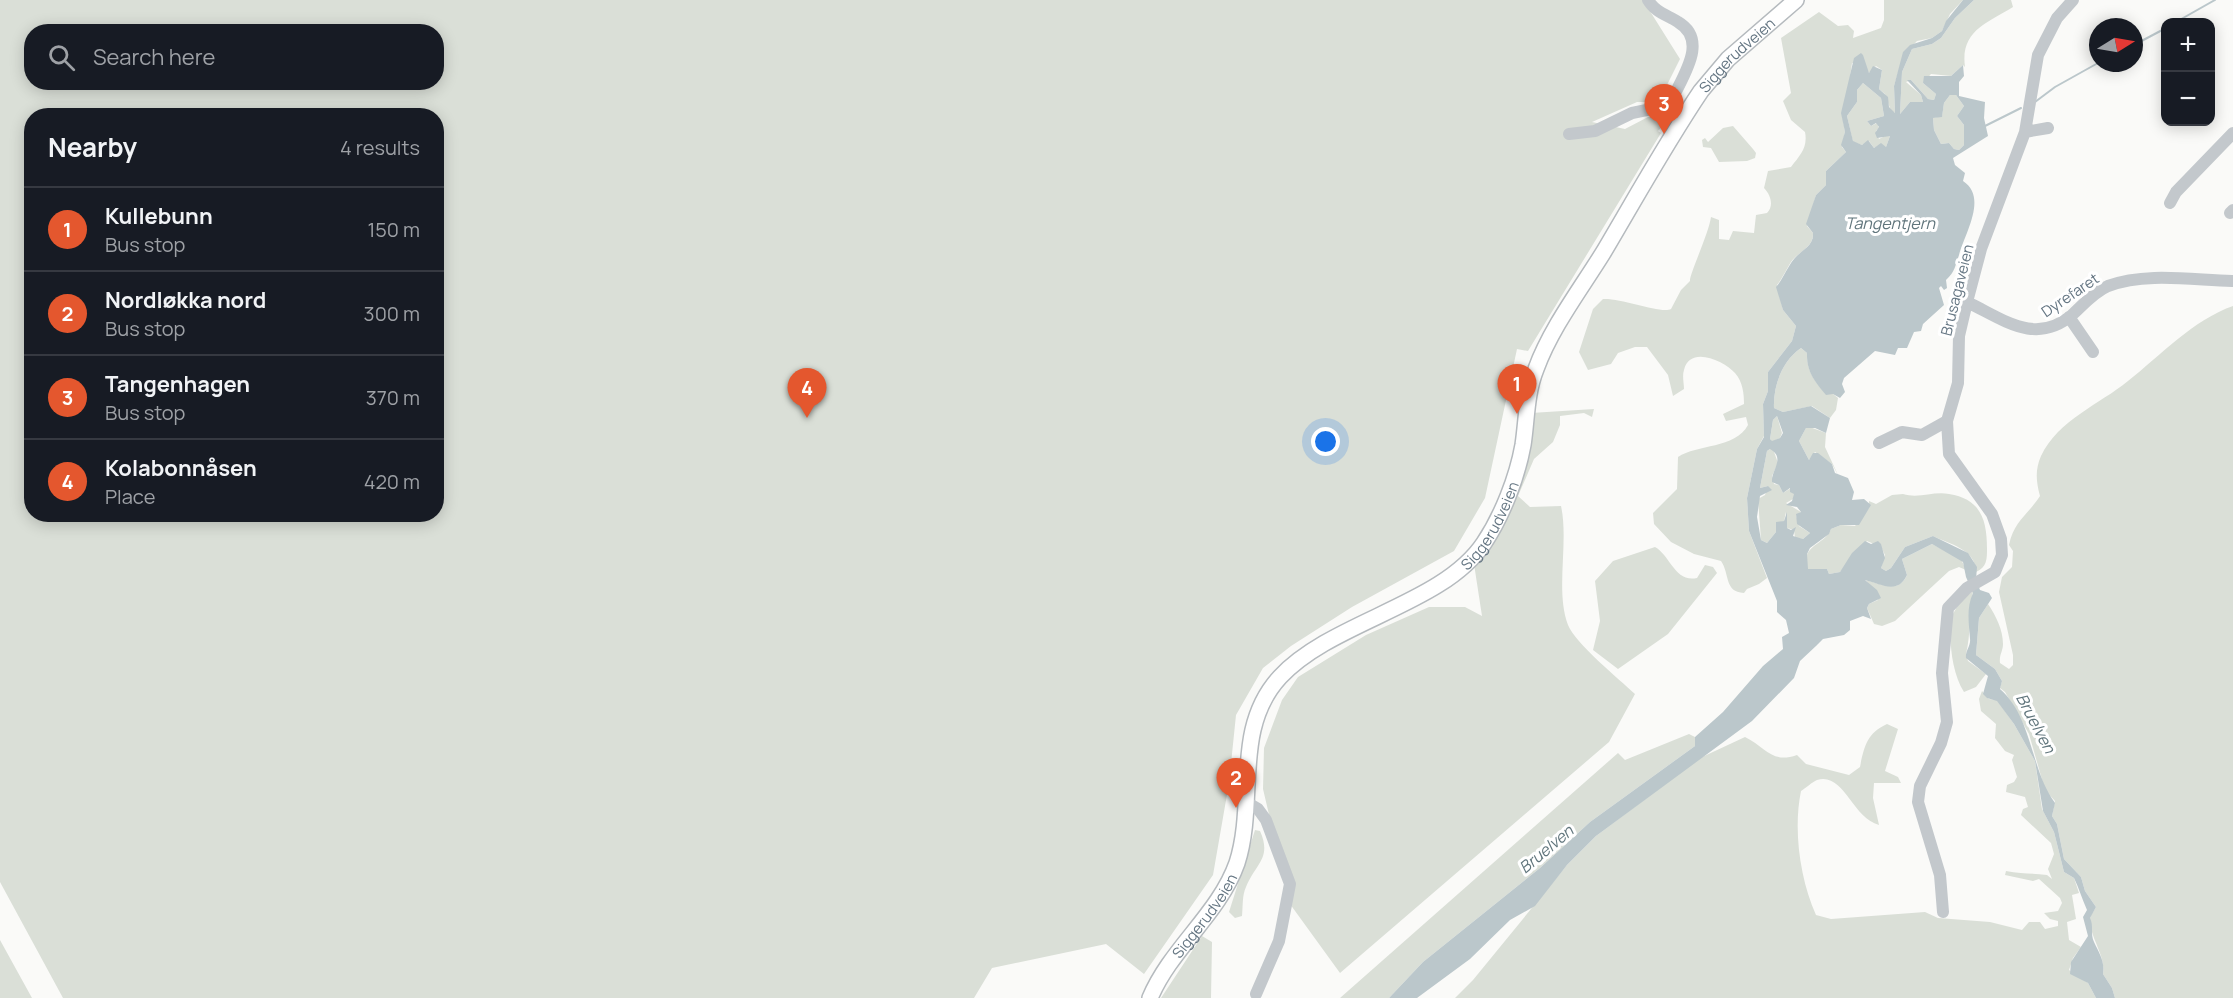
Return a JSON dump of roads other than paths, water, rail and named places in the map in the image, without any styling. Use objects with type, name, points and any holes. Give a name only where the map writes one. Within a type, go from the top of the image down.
[{"type":"main road","name":"Siggerudveien","points":[[1150,998],[1168,964],[1227,885],[1240,848],[1252,725],[1264,697],[1280,676],[1315,650],[1448,577],[1475,555],[1487,538],[1519,462],[1528,395],[1541,355],[1684,118],[1721,66],[1797,0]]},
{"type":"street","points":[[1648,0],[1656,10],[1686,27],[1693,39],[1691,59],[1671,105]]},
{"type":"street","name":"Brusagaveien","points":[[1943,912],[1940,875],[1917,802],[1920,786],[1941,743],[1947,722],[1942,673],[1948,608],[1967,588],[1995,572],[2000,564],[2001,538],[1998,526],[1981,496],[1949,454],[1947,421],[1958,382],[1959,336],[1981,249],[2025,132],[2038,55],[2057,18],[2073,0]]},
{"type":"street","points":[[1671,105],[1674,111],[1684,118]]},
{"type":"street","points":[[1569,134],[1595,131],[1632,113],[1671,105]]},
{"type":"street","points":[[2025,132],[2048,128]]},
{"type":"street","points":[[2170,203],[2176,192],[2233,133]]},
{"type":"street","name":"Dyrefaret","points":[[1967,302],[2025,329],[2036,331],[2053,328],[2100,290],[2125,282],[2146,279],[2232,281]]},
{"type":"street","points":[[2069,317],[2093,352]]},
{"type":"street","points":[[1879,443],[1902,432],[1922,435],[1947,421]]},
{"type":"street","points":[[1246,802],[1258,809],[1266,820],[1290,884],[1279,941],[1256,994]]},
{"type":"water","name":"Tangentjern","points":[[1963,0],[1974,0],[1955,18],[1941,38],[1932,44],[1912,49],[1902,72],[1900,114],[1910,102],[1923,102],[1921,95],[1907,80],[1911,80],[1928,99],[1934,100],[1936,94],[1923,83],[1924,76],[1951,76],[1963,65],[1964,76],[1959,82],[1959,96],[1985,102],[1984,118],[1988,136],[1953,158],[1955,165],[1965,173],[1963,181],[1974,196],[1974,206],[1973,216],[1954,269],[1946,280],[1947,288],[1944,290],[1941,286],[1939,288],[1944,305],[1923,324],[1921,331],[1914,332],[1907,348],[1898,348],[1895,355],[1875,351],[1844,378],[1842,384],[1845,392],[1840,398],[1833,394],[1826,395],[1818,385],[1810,371],[1807,353],[1801,348],[1794,353],[1780,375],[1775,391],[1774,408],[1783,412],[1811,406],[1830,418],[1826,433],[1815,428],[1806,428],[1799,441],[1809,460],[1813,453],[1818,453],[1832,464],[1835,473],[1848,478],[1854,492],[1852,500],[1864,499],[1871,505],[1859,525],[1841,525],[1831,529],[1829,534],[1810,548],[1807,554],[1808,569],[1827,569],[1829,574],[1840,572],[1852,553],[1865,541],[1871,544],[1878,541],[1885,558],[1881,568],[1886,571],[1891,568],[1905,547],[1933,536],[1968,553],[1977,567],[1976,580],[1980,590],[1989,593],[1992,598],[1979,618],[1976,655],[1995,669],[2002,681],[2000,689],[2019,714],[2047,790],[2055,803],[2052,816],[2057,824],[2064,859],[2081,877],[2085,891],[2096,907],[2090,918],[2093,939],[2102,961],[2103,974],[2115,998],[2096,998],[2088,983],[2070,974],[2071,962],[2088,936],[2083,917],[2087,910],[2074,878],[2064,872],[2054,832],[2043,811],[2035,761],[2014,724],[1997,701],[1983,694],[1988,676],[1966,658],[1970,642],[1969,610],[1973,593],[1963,562],[1932,544],[1902,559],[1907,575],[1899,585],[1889,586],[1865,580],[1877,590],[1881,598],[1869,604],[1867,608],[1871,619],[1863,616],[1850,621],[1850,630],[1844,635],[1823,639],[1800,661],[1794,678],[1752,721],[1596,836],[1567,865],[1535,906],[1510,920],[1470,959],[1417,998],[1389,998],[1423,962],[1540,868],[1590,822],[1695,746],[1695,737],[1723,712],[1763,666],[1783,649],[1782,637],[1789,633],[1786,620],[1777,612],[1777,601],[1749,531],[1747,498],[1757,449],[1764,437],[1763,404],[1768,391],[1768,372],[1792,341],[1796,326],[1783,310],[1776,287],[1794,259],[1811,241],[1813,233],[1806,224],[1816,195],[1826,185],[1826,171],[1846,152],[1841,145],[1845,132],[1841,113],[1854,58],[1861,53],[1863,55],[1869,73],[1873,66],[1882,70],[1879,89],[1888,97],[1889,107],[1895,113],[1894,86],[1903,52],[1910,45],[1932,38],[1942,31],[1946,21]],"holes":[[[1863,83],[1881,98],[1884,116],[1867,121],[1871,126],[1876,123],[1879,127],[1875,133],[1877,138],[1890,136],[1886,147],[1881,143],[1874,148],[1868,140],[1862,145],[1853,141],[1847,116],[1857,102],[1857,90]],[[1950,95],[1956,95],[1964,106],[1957,116],[1964,125],[1964,145],[1959,150],[1954,149],[1949,143],[1941,144],[1934,130],[1933,118],[1942,117],[1944,103]],[[1777,416],[1783,433],[1780,438],[1772,441],[1770,439],[1773,420]],[[1770,449],[1777,456],[1772,482],[1779,485],[1783,493],[1790,488],[1790,492],[1794,494],[1792,501],[1786,505],[1797,507],[1801,512],[1796,514],[1797,524],[1810,533],[1803,539],[1793,536],[1796,527],[1791,530],[1787,528],[1787,512],[1784,521],[1776,522],[1776,532],[1767,543],[1761,540],[1757,517],[1760,496],[1772,490],[1768,486],[1760,488],[1767,451]]]},
{"type":"waterway","points":[[2183,18],[2215,0]]},
{"type":"waterway","points":[[2143,40],[2161,31]]},
{"type":"waterway","points":[[2035,102],[2055,87],[2089,68]]},
{"type":"waterway","points":[[1985,126],[2021,108]]},
{"type":"place","name":"Tangenhagen","points":[[1664,134]]},
{"type":"place","name":"Kullebunn","points":[[1517,414]]},
{"type":"place","name":"Kolabonnåsen","points":[[807,418]]},
{"type":"place","name":"Nordløkka nord","points":[[1236,808]]},
{"type":"water label","name":"Bruelven","points":[[2036,723]]},
{"type":"water label","name":"Bruelven","points":[[1546,849]]}]
